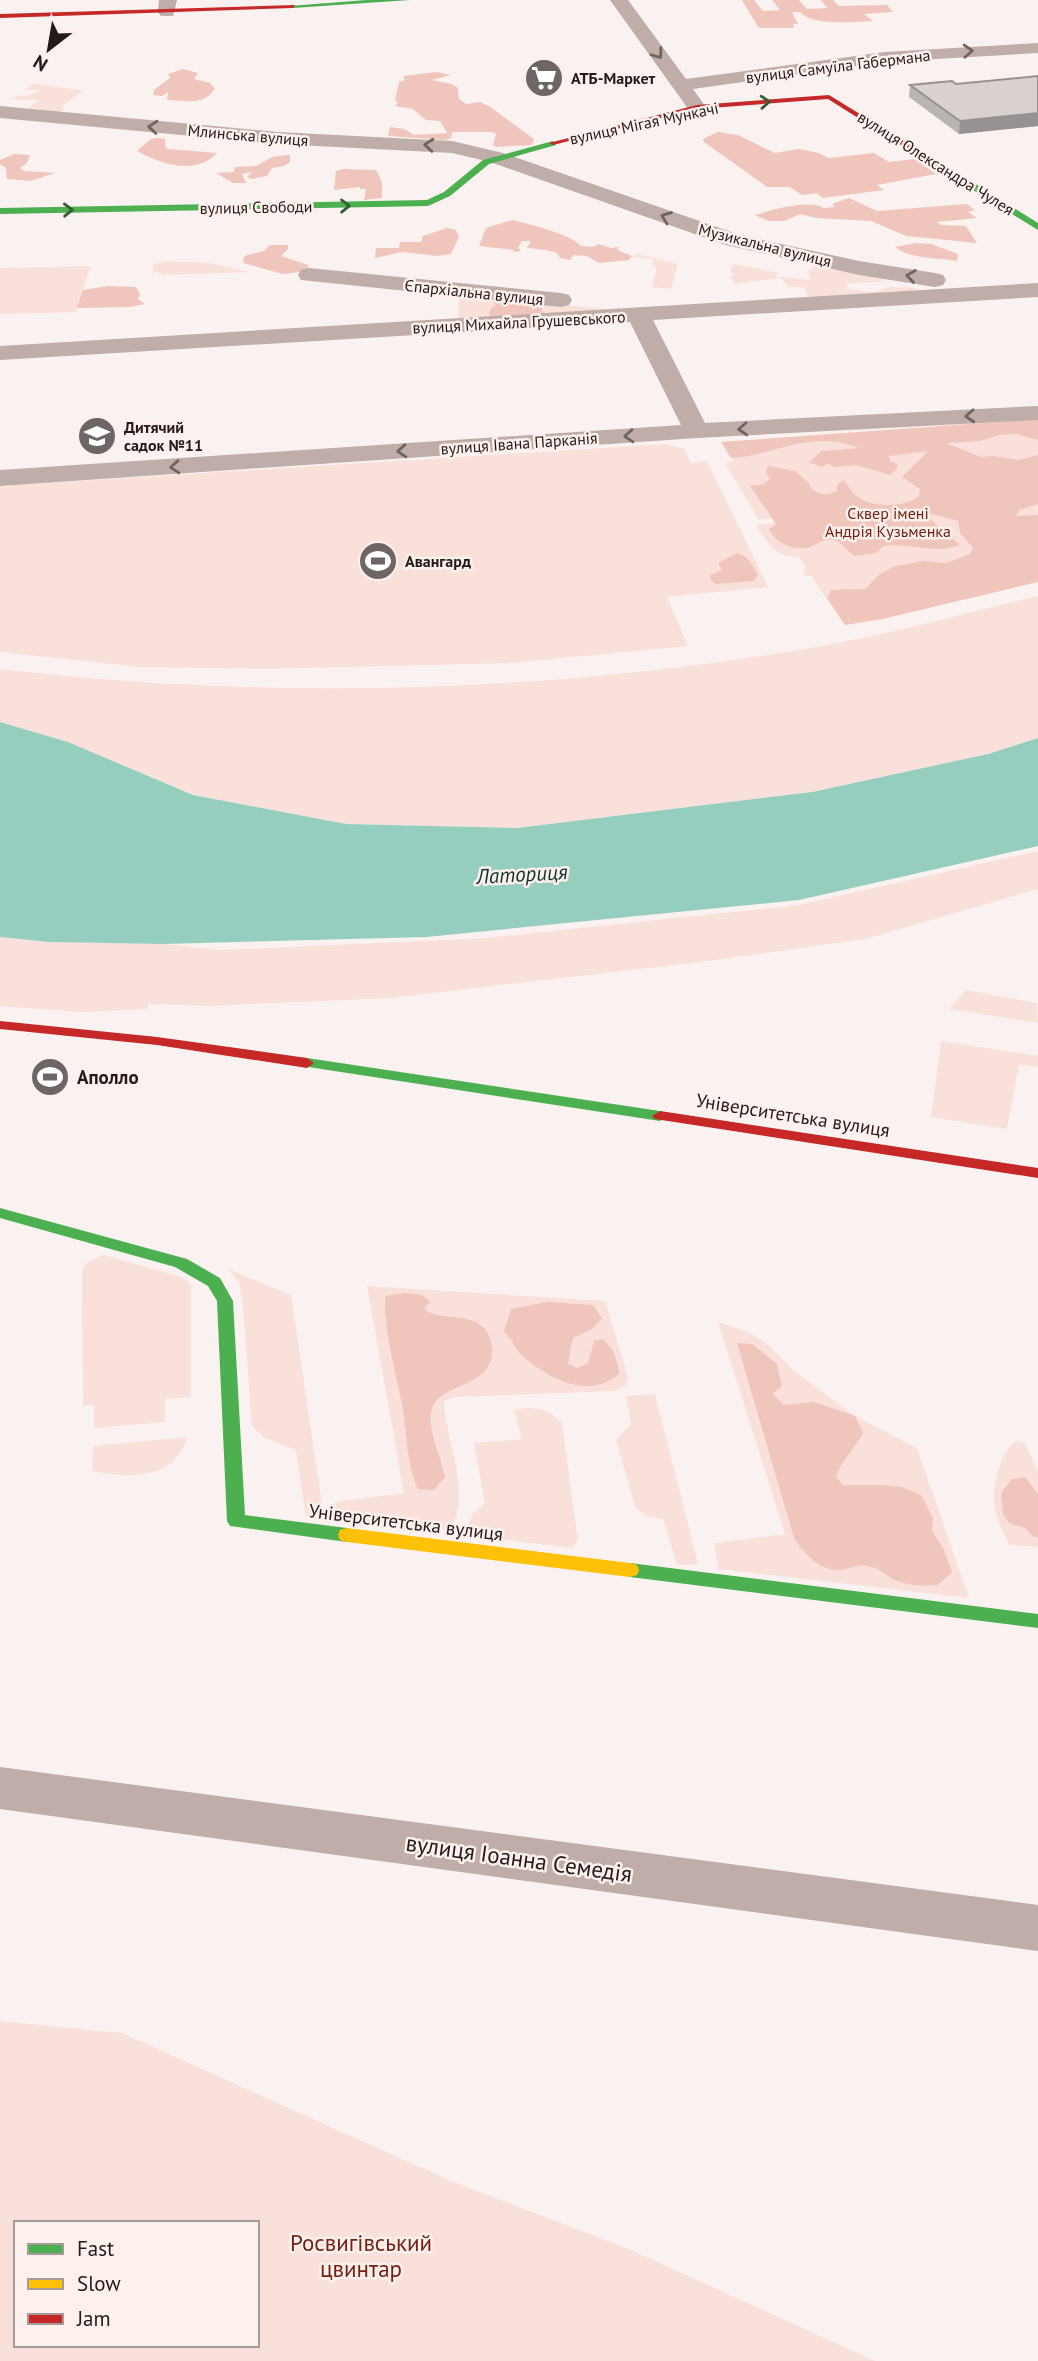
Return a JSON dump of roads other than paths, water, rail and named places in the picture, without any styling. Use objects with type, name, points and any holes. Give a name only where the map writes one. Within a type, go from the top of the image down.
[{"type":"street","points":[[0,16],[167,6],[407,0]]},
{"type":"street","points":[[619,0],[697,107]]},
{"type":"street","name":"вулиця Самуїла Габермана","points":[[681,85],[875,58],[1038,48]]},
{"type":"street","name":"вулиця Мігая Мункачі","points":[[496,157],[697,107],[829,97],[835,100]]},
{"type":"street","name":"вулиця Олександра Чулея","points":[[835,100],[1038,227]]},
{"type":"street","name":"Млинська вулиця","points":[[0,112],[278,138],[422,144],[496,157]]},
{"type":"street","name":"вулиця Свободи","points":[[0,211],[420,204],[447,196],[476,167],[496,157]]},
{"type":"street","name":"Музикальна вулиця","points":[[496,157],[734,240],[859,268],[1002,292]]},
{"type":"street","name":"Єпархіальна вулиця","points":[[309,275],[616,306],[638,314]]},
{"type":"street","name":"вулиця Михайла Грушевського","points":[[0,353],[1038,290]]},
{"type":"street","points":[[638,314],[697,431]]},
{"type":"street","name":"вулиця Івана Парканія","points":[[0,478],[697,431],[1038,412]]},
{"type":"street","name":"Університетська вулиця","points":[[0,1025],[157,1041],[1038,1173]]},
{"type":"street","name":"Університетська вулиця","points":[[7,1042],[43,1028]]},
{"type":"street","name":"Університетська вулиця","points":[[0,1213],[181,1262],[204,1273],[220,1286],[225,1301],[236,1521],[1038,1621]]},
{"type":"street","name":"вулиця Іоанна Семедія","points":[[0,1788],[1038,1928]]},
{"type":"water","name":"Латориця","points":[[0,722],[68,742],[193,795],[346,824],[517,828],[812,792],[988,754],[1038,738],[1038,846],[799,900],[426,937],[164,944],[49,942],[0,937]]},
{"type":"place","name":"АТБ-Маркет","points":[[544,78]]},
{"type":"place","name":"Дитячий садок №11","points":[[97,436]]},
{"type":"place","name":"Авангард","points":[[378,561]]},
{"type":"place","name":"Аполло","points":[[50,1077]]},
{"type":"park label","name":"Сквер імені Андрія Кузьменка","points":[[888,522]]},
{"type":"park label","name":"Росвигівський цвинтар","points":[[361,2255]]}]
